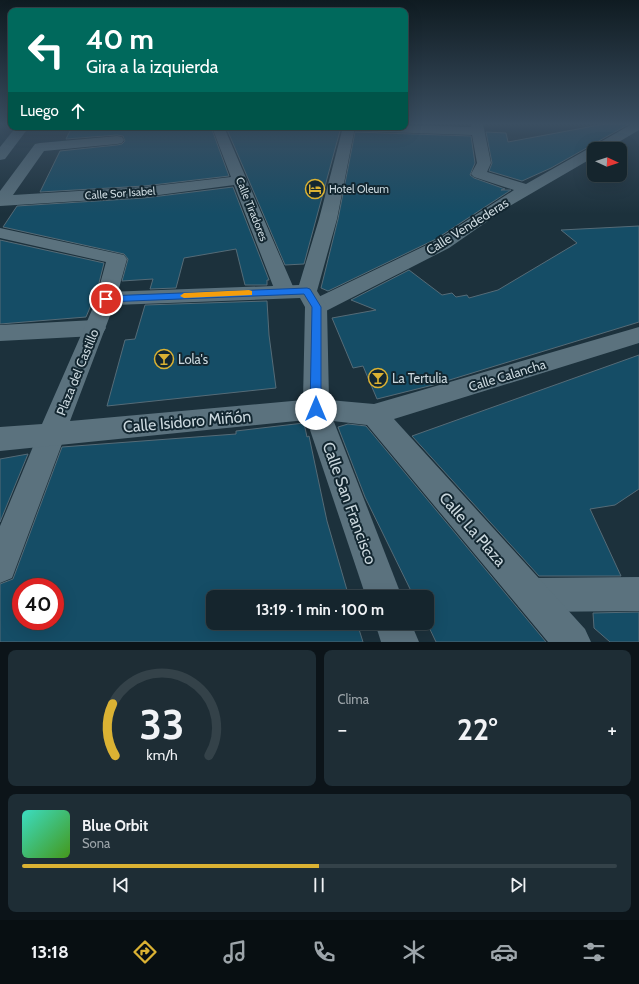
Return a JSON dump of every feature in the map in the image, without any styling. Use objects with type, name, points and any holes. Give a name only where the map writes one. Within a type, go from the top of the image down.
[{"type":"street","points":[[0,201],[34,154]]},
{"type":"street","name":"Calle Tiradores","points":[[229,154],[240,180],[303,296]]},
{"type":"street","points":[[106,299],[303,296],[328,219],[343,154]]},
{"type":"street","points":[[482,154],[484,163],[479,174],[527,189]]},
{"type":"street","name":"Calle Vendederas","points":[[303,296],[443,244],[502,204],[587,155]]},
{"type":"street","name":"Calle Sor Isabel","points":[[0,201],[144,192],[240,180]]},
{"type":"street","name":"Plaza del Castillo","points":[[0,234],[117,259],[106,299],[95,328],[0,566]]},
{"type":"street","name":"Calle San Francisco","points":[[303,296],[316,409],[381,590]]},
{"type":"street","points":[[0,333],[95,328]]},
{"type":"street","name":"Calle Calancha","points":[[374,415],[639,334]]},
{"type":"street","name":"Calle Isidoro Miñón","points":[[0,439],[316,409],[374,415]]},
{"type":"street","name":"Calle La Plaza","points":[[374,415],[572,642]]},
{"type":"street","points":[[531,595],[639,594]]},
{"type":"street","points":[[396,630],[400,642]]},
{"type":"building","points":[[59,154],[221,154],[229,176],[144,186],[40,192]]},
{"type":"building","points":[[238,154],[334,154],[304,264],[285,265]]},
{"type":"building","points":[[351,154],[474,154],[475,163],[470,175],[474,178],[505,189],[501,190],[511,190],[436,239],[328,291],[321,288],[338,219]]},
{"type":"building","points":[[490,154],[576,154],[551,168],[522,181],[489,171],[492,163]]},
{"type":"building","points":[[233,187],[269,280],[267,280],[267,285],[245,285],[236,249],[184,258],[176,288],[150,289],[153,279],[122,281],[128,259],[124,254],[3,227],[17,206],[144,198]]},
{"type":"building","points":[[639,226],[639,322],[433,385],[377,399],[363,366],[353,368],[332,318],[376,310],[351,300],[409,270],[442,295],[452,293],[456,297],[467,295],[469,298],[498,290],[577,243],[561,230]]},
{"type":"building","points":[[0,240],[104,263],[97,291],[86,317],[0,324]]},
{"type":"building","points":[[267,301],[269,335],[276,388],[107,406],[125,340],[135,339],[145,305]]},
{"type":"building","points":[[639,355],[639,489],[615,505],[590,509],[621,576],[539,576],[412,436]]},
{"type":"building","points":[[304,423],[307,437],[309,436],[327,521],[347,590],[206,590],[206,630],[359,630],[363,642],[0,642],[0,584],[12,579],[12,630],[64,630],[64,578],[13,578],[62,447],[236,434],[236,431]]},
{"type":"building","points":[[348,424],[366,426],[546,642],[436,642],[430,630],[434,630],[434,590],[411,590],[365,497],[338,427]]},
{"type":"building","points":[[28,454],[0,522],[0,459]]},
{"type":"building","points":[[639,612],[639,642],[610,642],[594,628],[593,613]]},
{"type":"slow traffic","points":[[184,296],[249,293]]},
{"type":"place","name":"Hotel Oleum","points":[[315,189]]},
{"type":"place","name":"Lola's","points":[[164,359]]},
{"type":"place","name":"La Tertulia","points":[[378,378]]},
{"type":"route","points":[[106,299],[307,291],[316,307],[316,409]]}]
